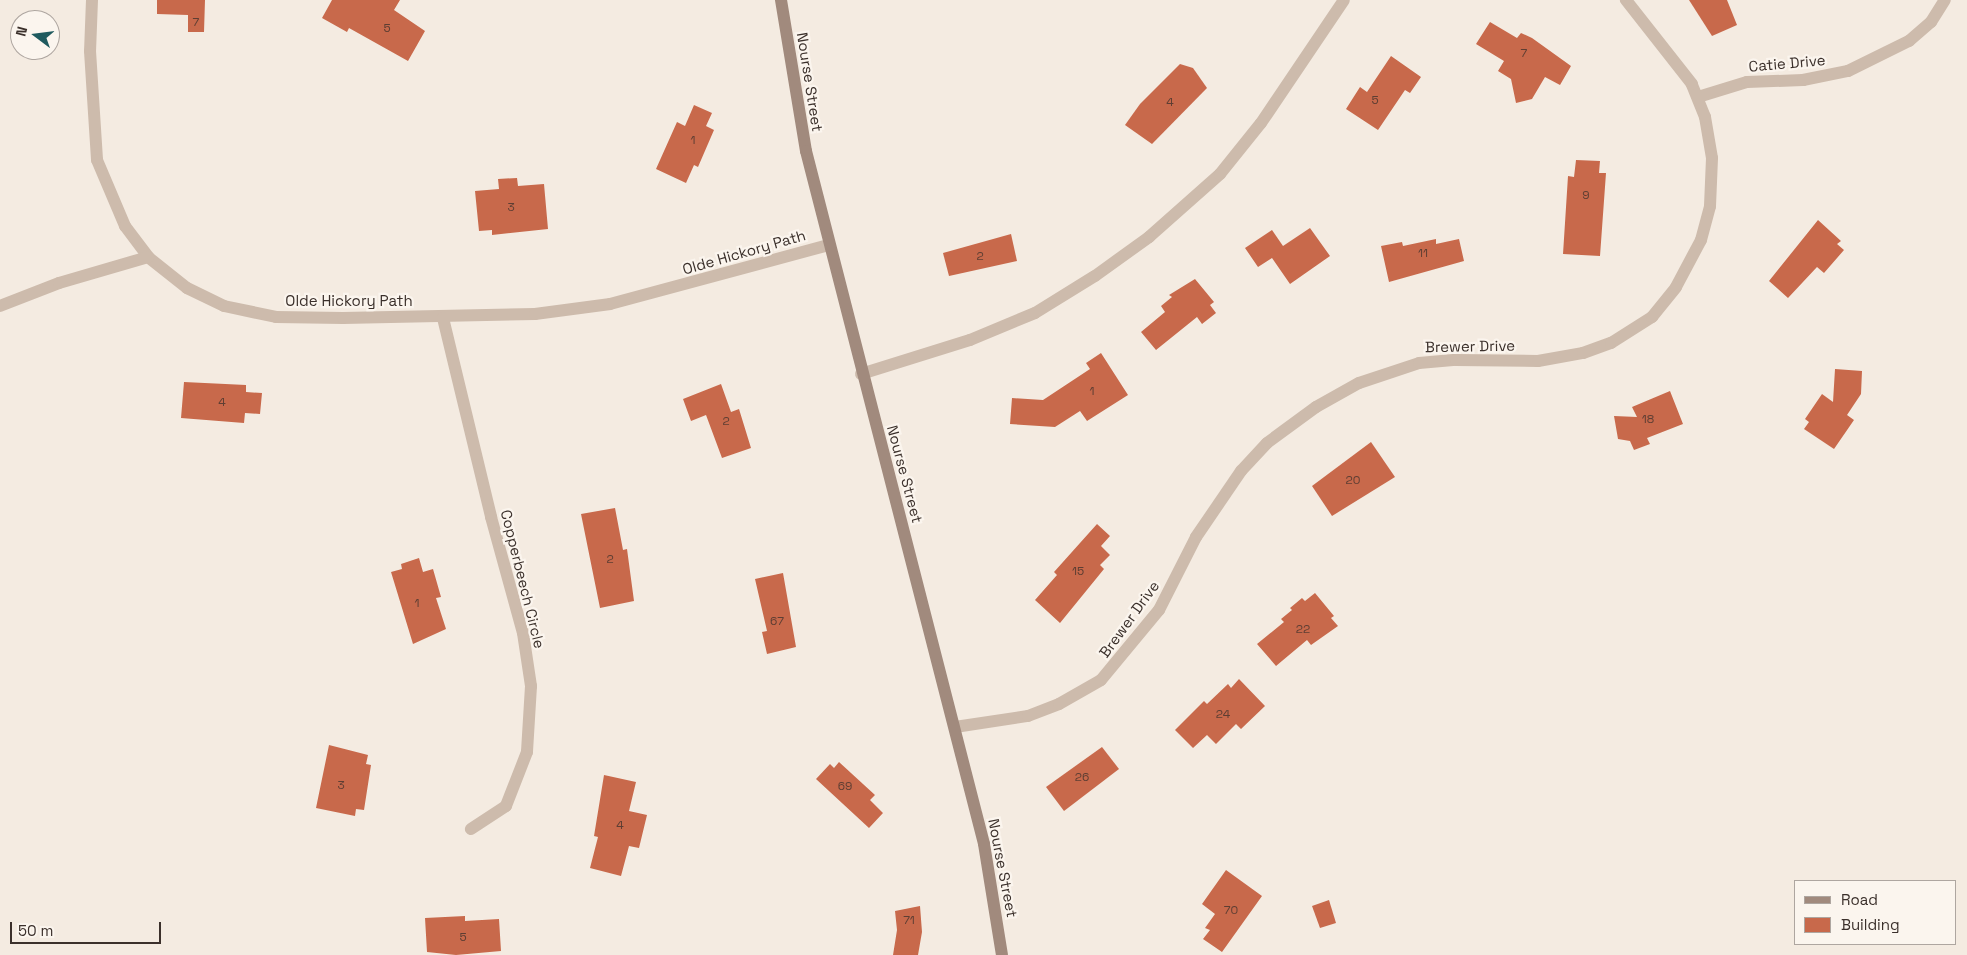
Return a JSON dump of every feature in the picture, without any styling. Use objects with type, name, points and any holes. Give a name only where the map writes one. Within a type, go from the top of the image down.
[{"type":"main road","name":"Nourse Street","points":[[781,0],[797,107],[828,245],[955,728],[989,870],[1002,955]]},
{"type":"street","name":"Olde Hickory Path","points":[[92,0],[90,50],[97,160],[126,226],[148,257],[187,288],[224,306],[276,317],[442,318],[535,314],[610,304],[828,245]]},
{"type":"street","points":[[861,374],[970,340],[1035,313],[1096,276],[1149,237],[1220,174],[1261,123],[1344,0]]},
{"type":"street","name":"Brewer Drive","points":[[955,728],[1028,716],[1059,704],[1101,680],[1158,610],[1196,537],[1242,471],[1272,439],[1316,407],[1359,383],[1401,367],[1456,360],[1555,360],[1611,344],[1638,329],[1676,287],[1705,229],[1711,198],[1712,158],[1698,97],[1684,71],[1626,0]]},
{"type":"street","name":"Catie Drive","points":[[1698,97],[1747,82],[1803,80],[1848,71],[1909,41],[1931,22],[1945,0]]},
{"type":"street","points":[[0,306],[59,283],[148,257]]},
{"type":"street","name":"Copperbeech Circle","points":[[442,318],[523,633],[531,686],[527,752],[506,806],[471,829]]},
{"type":"building","points":[[157,0],[205,0],[204,32],[188,32],[188,15],[157,14]]},
{"type":"building","points":[[332,0],[400,0],[394,10],[425,31],[408,61],[349,28],[347,32],[322,18]]},
{"type":"building","points":[[1689,0],[1727,0],[1737,25],[1712,36]]},
{"type":"building","points":[[1490,22],[1517,38],[1521,33],[1532,38],[1571,66],[1560,85],[1545,77],[1532,99],[1516,103],[1511,79],[1498,71],[1504,61],[1476,44]]},
{"type":"building","points":[[1391,56],[1421,77],[1410,93],[1405,90],[1378,130],[1346,109],[1360,87],[1367,92]]},
{"type":"building","points":[[1180,64],[1193,68],[1207,88],[1152,144],[1125,125],[1140,104]]},
{"type":"building","points":[[694,105],[712,113],[706,126],[714,130],[698,167],[694,165],[686,183],[656,169],[677,122],[685,126]]},
{"type":"building","points":[[1576,160],[1600,161],[1599,173],[1606,173],[1600,256],[1563,254],[1568,176],[1574,177]]},
{"type":"building","points":[[517,178],[518,186],[544,184],[548,229],[492,235],[492,230],[479,231],[475,191],[499,189],[498,179]]},
{"type":"building","points":[[1818,220],[1841,241],[1837,244],[1844,250],[1824,273],[1817,267],[1788,298],[1769,281]]},
{"type":"building","points":[[1310,228],[1330,256],[1290,284],[1272,258],[1258,267],[1245,248],[1272,230],[1283,246]]},
{"type":"building","points":[[1011,234],[1017,261],[949,276],[943,253]]},
{"type":"building","points":[[1436,239],[1436,244],[1459,239],[1464,261],[1389,282],[1381,246],[1402,242],[1403,246]]},
{"type":"building","points":[[1195,279],[1214,302],[1210,305],[1216,313],[1202,324],[1197,317],[1156,350],[1141,332],[1165,312],[1161,306],[1172,297],[1169,295]]},
{"type":"building","points":[[1101,353],[1128,395],[1087,421],[1080,411],[1055,427],[1010,424],[1012,398],[1043,400],[1090,369],[1086,363]]},
{"type":"building","points":[[1835,369],[1862,371],[1861,394],[1847,415],[1854,420],[1834,449],[1804,429],[1809,422],[1805,419],[1822,394],[1833,402]]},
{"type":"building","points":[[184,382],[246,385],[246,392],[262,393],[260,414],[245,413],[244,423],[181,418]]},
{"type":"building","points":[[721,384],[731,412],[739,409],[751,448],[722,458],[706,415],[691,421],[683,399]]},
{"type":"building","points":[[1670,391],[1683,424],[1647,438],[1650,444],[1634,450],[1630,441],[1618,439],[1614,416],[1637,417],[1632,407]]},
{"type":"building","points":[[1371,442],[1395,477],[1332,516],[1312,486]]},
{"type":"building","points":[[615,508],[623,550],[627,549],[634,601],[600,608],[581,514]]},
{"type":"building","points":[[1097,524],[1110,536],[1101,546],[1110,555],[1100,565],[1104,569],[1060,623],[1035,600],[1057,575],[1054,572]]},
{"type":"building","points":[[419,558],[423,572],[433,569],[441,597],[436,598],[446,629],[413,644],[391,572],[402,569],[401,564]]},
{"type":"building","points":[[783,573],[796,647],[767,654],[762,632],[767,631],[755,579]]},
{"type":"building","points":[[1315,593],[1334,616],[1331,618],[1338,626],[1311,645],[1307,640],[1276,666],[1257,644],[1284,622],[1281,619],[1292,610],[1290,608],[1302,598],[1305,601]]},
{"type":"building","points":[[1239,679],[1265,706],[1241,729],[1236,724],[1216,744],[1207,735],[1193,748],[1175,730],[1204,701],[1207,704],[1228,684],[1231,688]]},
{"type":"building","points":[[329,745],[368,755],[366,764],[371,765],[364,810],[356,809],[355,816],[316,808]]},
{"type":"building","points":[[1102,747],[1119,769],[1064,811],[1046,787]]},
{"type":"building","points":[[839,762],[875,795],[870,800],[883,813],[869,828],[816,779],[830,764],[834,768]]},
{"type":"building","points":[[604,775],[636,782],[629,811],[647,815],[639,848],[629,846],[621,876],[590,868],[598,837],[594,836]]},
{"type":"building","points":[[1226,870],[1262,896],[1222,952],[1203,939],[1210,930],[1205,928],[1215,914],[1202,904]]},
{"type":"building","points":[[1329,900],[1336,923],[1320,928],[1312,906]]},
{"type":"building","points":[[920,906],[922,932],[918,955],[893,955],[897,930],[895,911]]},
{"type":"building","points":[[465,916],[465,921],[499,919],[501,951],[456,955],[427,952],[425,918]]}]
